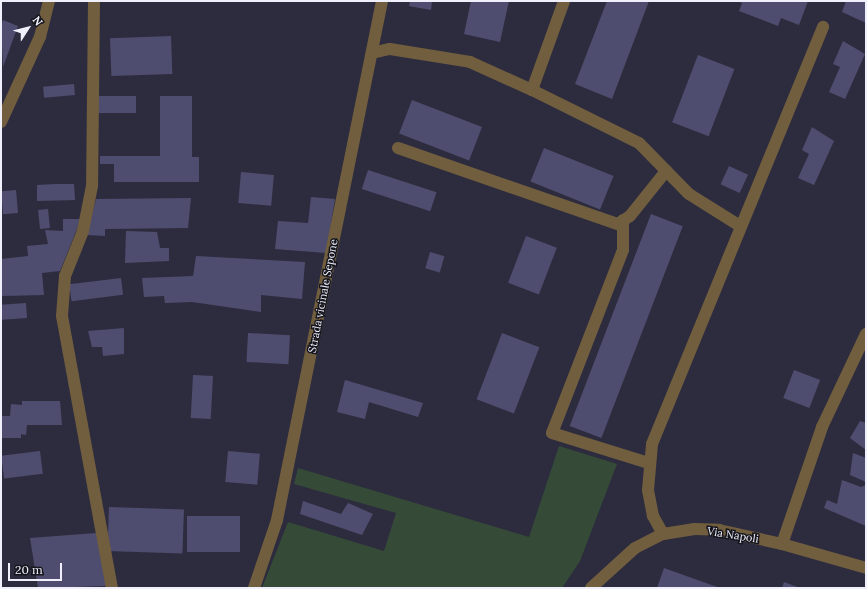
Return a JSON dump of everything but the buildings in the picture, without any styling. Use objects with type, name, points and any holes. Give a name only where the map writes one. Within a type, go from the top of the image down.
[{"type":"street","points":[[1,122],[40,37],[49,1]]},
{"type":"street","points":[[94,1],[92,186],[83,231],[65,276],[62,316],[112,588]]},
{"type":"street","name":"Strada vicinale Sepone","points":[[254,588],[277,520],[382,1]]},
{"type":"street","points":[[532,90],[564,1]]},
{"type":"street","points":[[663,534],[653,516],[648,490],[649,463],[652,444],[740,226],[823,27]]},
{"type":"street","points":[[372,53],[390,50],[470,62],[532,90],[639,143],[689,194],[740,226]]},
{"type":"street","points":[[398,148],[605,222],[618,224],[666,171]]},
{"type":"street","points":[[623,220],[623,250],[552,433],[649,463]]},
{"type":"street","points":[[782,544],[822,427],[866,334]]},
{"type":"street","name":"Via Napoli","points":[[592,588],[635,548],[663,534],[719,530],[782,544],[866,568]]},
{"type":"green space","points":[[559,446],[617,464],[580,561],[562,588],[262,588],[288,522],[384,551],[396,513],[294,484],[298,468],[529,537]]}]
